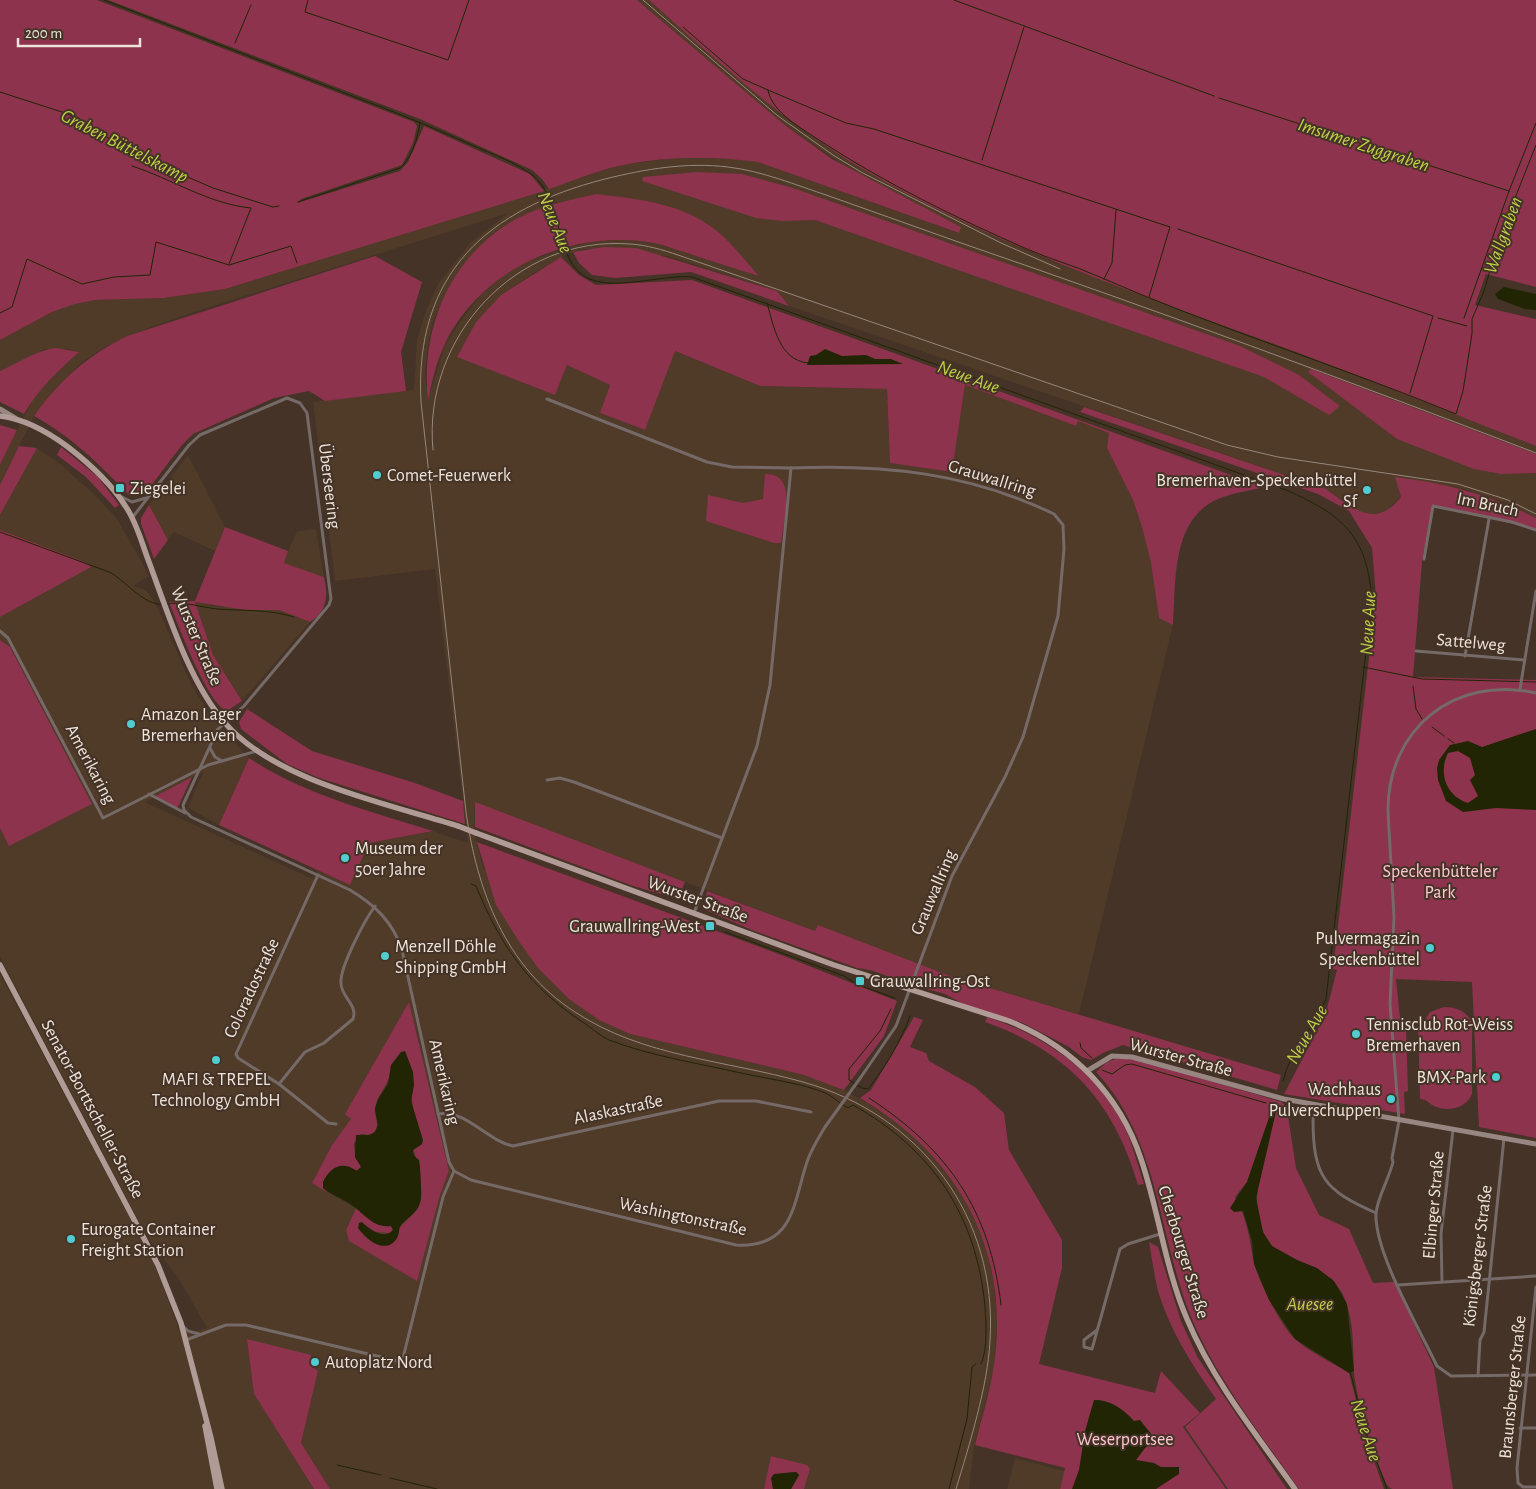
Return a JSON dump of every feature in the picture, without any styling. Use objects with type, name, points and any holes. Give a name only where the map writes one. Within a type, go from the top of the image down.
[{"type":"main road","name":"Wurster Straße","points":[[0,416],[15,418],[39,428],[69,448],[82,458],[118,495],[132,519],[194,677],[224,723],[257,751],[294,771],[329,786],[458,826],[834,965],[1024,1027],[1057,1047],[1087,1071]]},
{"type":"main road","name":"Senator-Borttscheller-Straße","points":[[0,965],[158,1265],[185,1340],[211,1438],[222,1489]]},
{"type":"main road","name":"Cherbourger Straße","points":[[1087,1071],[1112,1100],[1129,1128],[1146,1174],[1160,1234],[1176,1289],[1204,1355],[1227,1392],[1295,1489]]},
{"type":"main road","name":"Senator-Borttscheller-Straße","points":[[204,1417],[206,1439],[217,1489]]},
{"type":"street","name":"Überseering","points":[[132,519],[189,445],[200,435],[287,398],[300,403],[307,413],[330,591],[330,606],[244,706],[224,723]]},
{"type":"street","name":"Grauwallring","points":[[548,399],[707,462],[732,468],[875,467],[926,473],[973,484],[1047,510],[1054,514],[1063,525],[1064,550],[1058,616],[1023,737],[994,798],[952,876],[909,989]]},
{"type":"street","name":"Wurster Straße","points":[[0,408],[15,418]]},
{"type":"street","points":[[694,913],[757,746],[768,702],[792,468]]},
{"type":"street","points":[[118,495],[132,502],[142,500],[148,496]]},
{"type":"street","name":"Im Bruch","points":[[1424,559],[1433,506],[1489,519],[1512,522],[1536,530]]},
{"type":"street","points":[[1465,656],[1489,519]]},
{"type":"street","points":[[1520,689],[1536,591]]},
{"type":"street","name":"Amerikaring","points":[[0,632],[8,638],[103,818],[200,770],[257,751]]},
{"type":"street","name":"Sattelweg","points":[[1416,651],[1524,660]]},
{"type":"street","points":[[1536,693],[1520,689],[1482,691],[1449,704],[1413,731],[1395,763],[1388,795],[1394,917],[1390,1004],[1399,1120],[1392,1158],[1393,1162],[1376,1213],[1377,1229],[1385,1259],[1437,1366],[1451,1376],[1536,1375]]},
{"type":"street","points":[[185,813],[184,805],[218,729],[224,723]]},
{"type":"street","points":[[210,748],[215,757],[223,762]]},
{"type":"street","points":[[547,780],[560,778],[574,782],[722,838]]},
{"type":"street","name":"Amerikaring","points":[[149,794],[185,813],[350,890],[374,906],[397,934],[449,1162],[454,1170]]},
{"type":"street","name":"Coloradostraße","points":[[318,875],[237,1048],[236,1054],[238,1058],[279,1084],[328,1123],[336,1124]]},
{"type":"street","points":[[279,1084],[305,1052],[338,1033],[351,1023],[355,1015],[353,1007],[342,989],[342,975],[374,906]]},
{"type":"street","name":"Washingtonstraße","points":[[454,1170],[471,1180],[736,1244],[748,1245],[771,1239],[787,1224],[796,1203],[806,1162],[825,1127],[896,1026],[909,989]]},
{"type":"street","name":"Wurster Straße","points":[[1087,1071],[1104,1060],[1123,1055],[1266,1095],[1536,1144]]},
{"type":"street","name":"Alaskastraße","points":[[438,1114],[457,1115],[497,1142],[513,1146],[719,1101],[756,1101],[811,1112]]},
{"type":"street","points":[[1313,1118],[1316,1158],[1327,1183],[1347,1200],[1376,1213]]},
{"type":"street","name":"Elbinger Straße","points":[[1442,1282],[1441,1234],[1453,1130]]},
{"type":"street","name":"Königsberger Straße","points":[[1478,1376],[1480,1340],[1484,1332],[1504,1138]]},
{"type":"street","points":[[185,1340],[226,1325],[246,1325],[402,1362],[443,1197],[454,1170]]},
{"type":"street","points":[[1097,1330],[1084,1340],[1084,1347],[1092,1349],[1120,1249],[1128,1244],[1160,1234]]},
{"type":"street","points":[[1398,1285],[1536,1276]]},
{"type":"street","name":"Braunsberger Straße","points":[[1536,1287],[1517,1469],[1518,1483],[1523,1487],[1536,1487]]},
{"type":"street","points":[[180,1324],[188,1331],[199,1334]]},
{"type":"street","points":[[1520,1428],[1536,1428]]},
{"type":"shaded area","points":[[637,0],[649,0],[795,124],[868,172],[955,217],[1043,258],[1334,367],[1536,446],[1536,518],[1506,503],[1464,489],[1396,477],[1402,496],[1385,512],[1371,515],[1358,511],[1326,489],[789,306],[777,291],[667,256],[586,249],[567,254],[537,271],[501,295],[555,395],[567,365],[610,385],[600,413],[644,430],[674,351],[760,386],[887,389],[890,463],[952,472],[965,385],[1076,426],[1078,421],[1110,433],[1107,448],[1133,500],[1142,527],[1151,563],[1159,617],[1173,625],[1079,1014],[950,976],[817,926],[815,931],[475,803],[474,831],[483,868],[630,1034],[804,1075],[837,1086],[890,1116],[916,1137],[940,1162],[962,1193],[977,1221],[987,1251],[994,1283],[997,1316],[994,1368],[974,1447],[969,1489],[804,1489],[810,1469],[772,1456],[764,1489],[330,1489],[301,1443],[318,1371],[248,1339],[254,1394],[314,1489],[0,1489],[0,974],[155,1265],[181,1335],[207,1328],[177,1276],[146,1235],[0,957],[0,828],[9,845],[92,804],[10,647],[0,640],[0,617],[91,566],[0,530],[0,515],[37,448],[59,463],[95,495],[117,519],[149,576],[133,586],[146,590],[155,602],[192,686],[213,719],[249,758],[219,825],[188,808],[203,772],[145,802],[313,879],[318,871],[350,885],[369,843],[433,831],[468,843],[435,569],[335,581],[313,402],[414,390],[417,340],[426,310],[438,284],[470,243],[508,213],[188,314],[127,336],[105,347],[81,363],[34,416],[0,485],[0,465],[34,397],[49,379],[79,352],[68,349],[44,349],[31,358],[0,371],[0,340],[52,312],[75,304],[95,300],[164,298],[225,289],[621,165],[681,157],[723,157],[758,162],[958,233],[960,227],[858,175],[786,126]],"holes":[[[532,212],[718,232],[758,276],[655,243],[621,240],[587,242],[530,260],[504,274],[480,296],[460,322],[445,345],[428,399],[425,374],[428,345],[434,318],[465,263],[500,230]],[[409,1003],[449,1171],[439,1198],[346,1229],[356,1208],[312,1183],[332,1145],[352,1119],[346,1114]]]},
{"type":"shaded area","points":[[188,455],[225,527],[215,551],[174,532],[168,540],[149,505]]},
{"type":"shaded area","points":[[316,529],[324,577],[283,563],[297,531]]},
{"type":"shaded area","points":[[195,602],[213,606],[279,610],[310,622],[242,701],[213,655]]},
{"type":"shaded area","points":[[1015,1458],[1065,1471],[1060,1489],[1007,1489]]},
{"type":"green space","points":[[0,0],[97,0],[414,122],[417,126],[413,143],[402,165],[301,199],[297,203],[400,171],[408,162],[424,126],[530,174],[544,191],[225,289],[164,298],[95,300],[75,304],[52,312],[0,340]]},
{"type":"green space","points":[[108,0],[637,0],[786,126],[832,159],[961,227],[959,233],[758,162],[741,160],[690,158],[640,162],[604,170],[549,189],[532,170],[420,119]]},
{"type":"green space","points":[[649,0],[1536,0],[1536,287],[1486,274],[1475,305],[1536,319],[1536,446],[1335,367],[1096,278],[979,229],[922,201],[866,171],[808,133],[753,91]]},
{"type":"green space","points":[[697,172],[742,174],[793,188],[1240,346],[1299,375],[1340,406],[1329,415],[1264,377],[815,220],[782,221],[756,218],[642,181],[643,177]]},
{"type":"green space","points":[[596,194],[660,204],[689,214],[723,236],[759,276],[654,243],[623,240],[592,242],[561,248],[532,260],[505,275],[481,295],[460,319],[444,346],[436,366],[428,401],[427,373],[429,346],[435,320],[445,295],[458,272],[475,251],[496,232],[520,217],[548,206]]},
{"type":"green space","points":[[604,247],[636,248],[777,291],[789,306],[691,272],[615,278],[592,275],[579,263],[573,252]]},
{"type":"green space","points":[[375,256],[422,282],[401,352],[406,391],[325,401],[309,391],[274,398],[193,434],[182,445],[147,491],[140,496],[130,496],[73,442],[34,416],[54,391],[75,370],[113,343],[127,336]]},
{"type":"green space","points":[[561,257],[579,275],[596,285],[692,280],[1264,487],[1218,499],[1203,508],[1192,521],[1184,536],[1179,553],[1173,625],[1159,618],[1151,563],[1142,527],[1133,500],[1107,448],[1109,433],[1078,421],[1076,426],[965,385],[952,472],[890,463],[887,389],[760,386],[675,351],[645,430],[600,413],[610,385],[567,365],[555,395],[457,357],[476,322],[501,295]]},
{"type":"green space","points":[[56,348],[79,352],[42,388],[24,414],[0,402],[0,371],[35,354]]},
{"type":"green space","points":[[1311,369],[1536,454],[1536,473],[1501,474],[1474,469],[1397,439],[1308,372]]},
{"type":"green space","name":"Speckenbütteler Park","points":[[1084,407],[1326,489],[1345,503],[1364,512],[1373,514],[1382,512],[1391,507],[1401,497],[1395,477],[1467,491],[1502,503],[1536,518],[1536,529],[1432,506],[1422,562],[1413,677],[1536,680],[1536,1138],[1479,1127],[1472,982],[1396,979],[1400,1018],[1406,1027],[1408,1091],[1404,1092],[1405,1114],[1284,1094],[1325,1016],[1337,970],[1333,969],[1376,597],[1372,548],[1349,511],[1318,494],[1080,412]]},
{"type":"green space","points":[[0,425],[17,430],[0,465]]},
{"type":"green space","points":[[19,446],[37,448],[0,515],[0,485]]},
{"type":"green space","points":[[61,447],[98,477],[119,505],[115,508],[86,477],[57,455]]},
{"type":"green space","points":[[765,474],[776,476],[782,481],[786,490],[786,512],[781,543],[774,543],[706,521],[708,495],[743,503],[763,499]]},
{"type":"green space","points":[[149,505],[168,540],[154,559],[141,524],[141,518]]},
{"type":"green space","points":[[225,527],[288,551],[284,563],[324,577],[326,590],[323,608],[316,618],[310,622],[279,610],[246,610],[195,602],[213,655],[242,701],[227,711],[219,705],[202,679],[169,602],[195,601]]},
{"type":"green space","points":[[0,530],[87,563],[91,567],[0,617]]},
{"type":"green space","points":[[0,640],[10,647],[92,804],[9,846],[0,828]]},
{"type":"green space","points":[[247,709],[312,751],[415,783],[463,801],[465,824],[319,778],[287,764],[241,729],[239,722]]},
{"type":"green space","points":[[249,758],[270,771],[315,792],[433,831],[369,843],[350,885],[219,825]]},
{"type":"green space","points":[[192,777],[177,809],[154,797]]},
{"type":"green space","points":[[475,802],[685,882],[678,899],[633,886],[475,827]]},
{"type":"green space","points":[[477,842],[784,956],[897,1001],[884,1036],[844,1090],[804,1075],[630,1034],[599,1020],[569,999],[538,968],[518,940],[496,905]]},
{"type":"green space","points":[[707,891],[815,931],[818,925],[950,976],[1281,1075],[1277,1090],[1123,1045],[1091,1060],[1082,1057],[1069,1047],[1023,1023],[963,1004],[945,994],[870,970],[857,968],[754,931],[708,911],[704,906]]},
{"type":"green space","points":[[409,1002],[449,1171],[439,1198],[417,1281],[349,1241],[346,1230],[356,1208],[374,1223],[390,1226],[393,1229],[390,1233],[375,1232],[362,1223],[364,1236],[373,1243],[382,1246],[397,1238],[399,1228],[418,1209],[421,1198],[420,1166],[413,1150],[422,1144],[412,1100],[414,1085],[391,1065],[389,1077],[375,1108],[377,1123],[374,1133],[361,1134],[354,1143],[355,1157],[362,1167],[323,1188],[328,1193],[312,1183],[332,1145],[351,1119],[345,1114]]},
{"type":"green space","points":[[1444,1007],[1462,1011],[1469,1017],[1472,1026],[1472,1094],[1461,1106],[1450,1109],[1439,1108],[1420,1099],[1418,1023],[1423,1023],[1430,1012]]},
{"type":"green space","points":[[914,1017],[923,1020],[910,1047],[926,1053],[929,1061],[975,1087],[1004,1113],[1009,1150],[1062,1240],[1062,1268],[1039,1364],[1155,1393],[1161,1371],[1200,1413],[1183,1427],[1226,1489],[1060,1489],[1065,1468],[975,1445],[994,1367],[997,1315],[993,1276],[983,1240],[968,1206],[948,1175],[923,1146],[894,1121],[860,1098],[871,1090]]},
{"type":"green space","points":[[987,1017],[1010,1025],[1053,1048],[1090,1079],[1106,1097],[1119,1117],[1130,1140],[1144,1184],[1138,1185],[1128,1155],[1116,1129],[1084,1083],[1064,1064],[1041,1048],[985,1022]]},
{"type":"green space","points":[[1115,1059],[1134,1059],[1282,1102],[1287,1109],[1296,1168],[1319,1215],[1349,1229],[1373,1283],[1394,1282],[1434,1367],[1453,1489],[1392,1489],[1389,1487],[1378,1465],[1362,1413],[1355,1382],[1351,1321],[1342,1293],[1331,1279],[1316,1269],[1274,1248],[1266,1238],[1262,1229],[1257,1201],[1260,1174],[1277,1107],[1273,1106],[1247,1182],[1235,1197],[1245,1222],[1254,1263],[1271,1304],[1290,1334],[1308,1349],[1349,1373],[1365,1435],[1384,1489],[1299,1489],[1225,1382],[1189,1312],[1144,1156],[1132,1126],[1117,1098],[1096,1072],[1107,1062]]},
{"type":"green space","points":[[1149,1242],[1158,1247],[1181,1321],[1198,1358],[1287,1489],[1228,1489],[1185,1427],[1216,1399],[1175,1334],[1163,1306],[1154,1273]]},
{"type":"green space","points":[[247,1339],[311,1355],[309,1365],[318,1371],[301,1443],[330,1489],[314,1489],[254,1394]]},
{"type":"green space","points":[[771,1456],[807,1465],[810,1469],[804,1489],[791,1489],[799,1475],[796,1472],[783,1473],[773,1482],[773,1489],[764,1489]]},
{"type":"water","points":[[1504,287],[1536,294],[1536,310],[1525,309],[1498,299],[1495,294]]},
{"type":"water","points":[[825,349],[842,356],[866,355],[875,359],[891,359],[903,364],[807,365],[810,356],[816,355]]},
{"type":"water","points":[[1536,729],[1536,810],[1496,808],[1463,812],[1446,801],[1438,780],[1437,768],[1439,760],[1450,745],[1468,741],[1482,747]],"holes":[[[1458,751],[1470,758],[1475,775],[1470,780],[1478,796],[1468,803],[1460,800],[1449,789],[1444,776],[1444,768],[1448,753]]]},
{"type":"water","points":[[405,1051],[413,1072],[414,1085],[411,1101],[423,1140],[422,1144],[413,1150],[414,1156],[419,1160],[421,1199],[416,1210],[401,1226],[397,1238],[387,1246],[382,1246],[366,1237],[358,1228],[359,1223],[362,1222],[373,1231],[381,1234],[389,1233],[393,1230],[391,1226],[378,1225],[373,1222],[352,1205],[323,1188],[323,1182],[329,1172],[337,1167],[346,1166],[357,1171],[361,1167],[355,1157],[356,1135],[369,1135],[375,1132],[378,1125],[375,1109],[378,1099],[388,1084],[391,1065],[401,1052]]},
{"type":"water","name":"Auesee","points":[[1273,1106],[1277,1107],[1256,1198],[1263,1232],[1272,1246],[1297,1260],[1317,1268],[1334,1281],[1347,1304],[1354,1371],[1349,1373],[1295,1339],[1269,1300],[1254,1264],[1252,1241],[1243,1211],[1234,1212],[1230,1208],[1247,1182]]},
{"type":"water","name":"Weserportsee","points":[[1094,1400],[1111,1403],[1125,1412],[1134,1421],[1140,1420],[1156,1440],[1145,1448],[1136,1460],[1154,1463],[1161,1467],[1179,1467],[1179,1474],[1156,1489],[1072,1489],[1079,1470],[1085,1431]]},
{"type":"water","points":[[796,1472],[799,1475],[791,1489],[773,1489],[771,1478],[774,1474]]},
{"type":"waterway","name":"Neue Aue","points":[[104,0],[400,114],[522,168],[539,182],[548,195],[567,254],[574,267],[584,276],[595,281],[622,283],[692,277],[1286,490],[1306,499],[1337,519],[1358,543],[1369,578],[1372,600],[1326,999],[1291,1059],[1283,1081]]},
{"type":"waterway","points":[[308,0],[305,12],[448,60],[469,0]]},
{"type":"waterway","name":"Imsumer Zuggraben","points":[[954,0],[1214,96]]},
{"type":"waterway","points":[[235,43],[251,5]]},
{"type":"waterway","name":"Wallgraben","points":[[683,27],[743,79],[768,90],[775,106],[789,120],[871,172],[948,213],[1035,253],[1087,271],[1184,312],[1456,414],[1463,391],[1472,334],[1472,319],[1484,291],[1500,236],[1536,145]]},
{"type":"waterway","points":[[982,160],[1024,27]]},
{"type":"waterway","points":[[768,90],[846,123],[874,129],[1170,227],[1149,297]]},
{"type":"waterway","name":"Graben Büttelskamp","points":[[0,92],[68,114],[137,155],[213,188],[273,207],[279,206]]},
{"type":"waterway","name":"Imsumer Zuggraben","points":[[1219,98],[1509,191]]},
{"type":"waterway","name":"Graben Büttelskamp","points":[[298,202],[400,168],[408,159],[414,147],[420,122]]},
{"type":"waterway","name":"Wallgraben","points":[[1464,318],[1509,191],[1536,123]]},
{"type":"waterway","points":[[132,166],[220,202],[251,208],[229,264]]},
{"type":"waterway","points":[[1104,279],[1112,263],[1116,210]]},
{"type":"waterway","points":[[1178,229],[1433,316],[1410,393]]},
{"type":"waterway","points":[[0,313],[12,307],[27,259],[82,284],[114,277],[150,275],[156,242],[229,265],[291,246],[297,263]]},
{"type":"waterway","points":[[767,303],[775,332],[784,349],[798,361],[808,363]]},
{"type":"waterway","points":[[1438,318],[1467,326]]},
{"type":"waterway","points":[[0,532],[109,572],[142,597],[156,604],[163,604]]},
{"type":"waterway","points":[[167,604],[180,603],[217,609],[266,611],[294,617]]},
{"type":"waterway","points":[[1363,667],[1422,679],[1536,682]]},
{"type":"waterway","points":[[1413,686],[1416,709],[1422,719]]},
{"type":"waterway","points":[[1432,727],[1444,736]]},
{"type":"waterway","points":[[1448,739],[1454,743]]},
{"type":"waterway","points":[[471,884],[476,886],[506,946],[532,979],[547,995],[609,1040],[658,1055],[821,1091],[848,1108],[853,1105],[906,1142],[946,1188],[961,1215],[972,1243],[980,1274],[985,1307],[986,1344],[981,1364]]},
{"type":"waterway","points":[[725,932],[844,976],[858,985],[895,998]]},
{"type":"waterway","points":[[891,1009],[880,1031],[849,1069],[849,1080],[862,1088],[868,1089],[880,1072],[897,1045],[910,1016]]},
{"type":"waterway","points":[[1080,1043],[1081,1048],[1092,1058]]},
{"type":"waterway","points":[[1102,1070],[1112,1074],[1125,1065],[1132,1064],[1266,1103]]},
{"type":"waterway","points":[[869,1098],[922,1139],[961,1186],[987,1240],[1001,1305]]},
{"type":"waterway","points":[[949,1489],[967,1419],[972,1367],[976,1364]]},
{"type":"waterway","name":"Neue Aue","points":[[1350,1371],[1365,1429],[1387,1489]]},
{"type":"waterway","points":[[337,1465],[381,1475]]},
{"type":"waterway","points":[[390,1478],[437,1489]]},
{"type":"railway","points":[[643,0],[778,116],[833,155],[861,172],[1001,243],[1060,269]]},
{"type":"railway","points":[[956,1489],[967,1454],[986,1377],[990,1341],[989,1296],[981,1253],[965,1213],[944,1177],[916,1146],[883,1119],[845,1098],[803,1082],[656,1048],[628,1039],[601,1027],[575,1012],[551,994],[530,973],[513,950],[498,924],[478,870],[466,812],[421,402],[422,357],[430,317],[445,283],[466,254],[493,229],[525,208],[563,192],[605,179],[666,167],[697,165],[741,169],[792,183],[1108,294],[1536,453]]},
{"type":"railway","points":[[433,450],[434,409],[443,369],[460,333],[485,302],[515,276],[550,257],[588,246],[630,244],[678,255],[1227,445],[1278,457],[1458,484],[1508,500],[1536,514]]},
{"type":"place","name":"Comet-Feuerwerk","points":[[377,475]]},
{"type":"place","name":"Ziegelei","points":[[120,488]]},
{"type":"place","name":"Bremerhaven-Speckenbüttel Sf","points":[[1367,490]]},
{"type":"place","name":"Amazon Lager Bremerhaven","points":[[131,724]]},
{"type":"place","name":"Museum der 50er Jahre","points":[[345,858]]},
{"type":"place","name":"Grauwallring-West","points":[[710,926]]},
{"type":"place","name":"Pulvermagazin Speckenbüttel","points":[[1430,948]]},
{"type":"place","name":"Menzell Döhle Shipping GmbH","points":[[385,956]]},
{"type":"place","name":"Grauwallring-Ost","points":[[860,981]]},
{"type":"place","name":"Tennisclub Rot-Weiss Bremerhaven","points":[[1356,1034]]},
{"type":"place","name":"MAFI & TREPEL Technology GmbH","points":[[216,1060]]},
{"type":"place","name":"BMX-Park","points":[[1496,1077]]},
{"type":"place","name":"Wachhaus Pulverschuppen","points":[[1391,1099]]},
{"type":"place","name":"Eurogate Container Freight Station","points":[[71,1239]]},
{"type":"place","name":"Autoplatz Nord","points":[[315,1362]]}]
